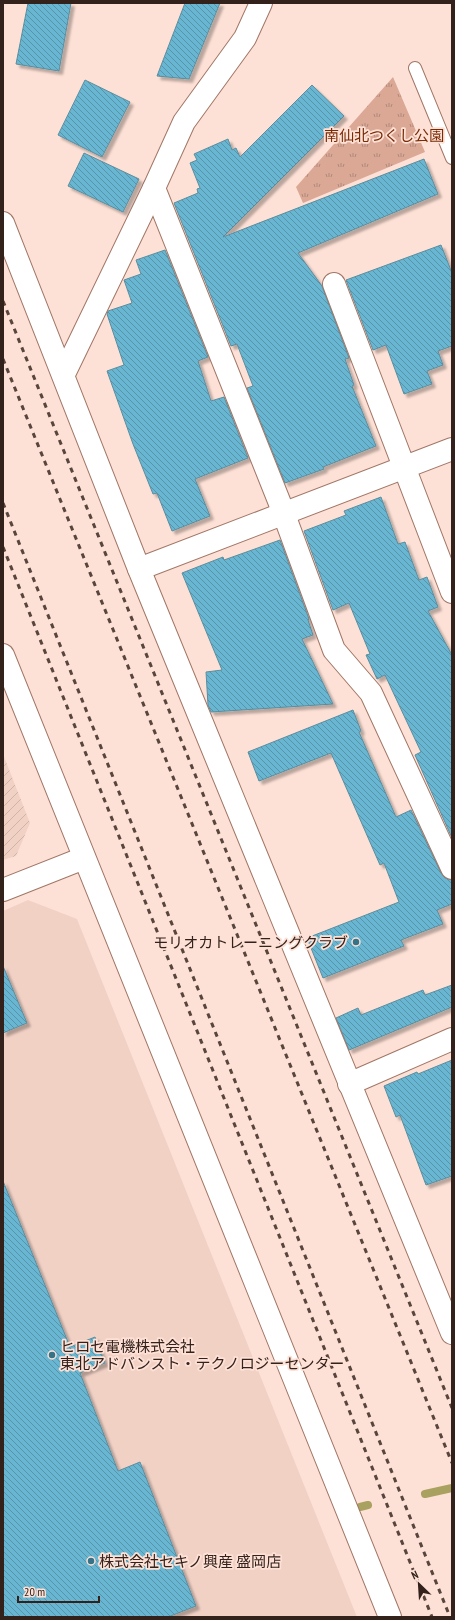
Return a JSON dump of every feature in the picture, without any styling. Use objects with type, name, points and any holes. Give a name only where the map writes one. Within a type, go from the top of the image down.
[{"type":"street","points":[[64,374],[154,188],[184,122],[245,38],[262,3]]},
{"type":"street","points":[[154,188],[284,514],[334,650],[371,693],[452,868]]},
{"type":"street","points":[[3,222],[64,374],[139,569],[452,1333]]},
{"type":"street","points":[[334,284],[452,592]]},
{"type":"street","points":[[139,569],[452,449]]},
{"type":"street","points":[[3,655],[390,1617]]},
{"type":"street","points":[[3,890],[84,858]]},
{"type":"street","points":[[349,1084],[452,1039]]},
{"type":"lane","points":[[415,68],[452,158]]},
{"type":"shaded area","points":[[3,754],[30,823],[16,856],[3,860]]},
{"type":"shaded area","points":[[28,900],[77,919],[357,1617],[3,1617],[3,911]]},
{"type":"green space","name":"南仙北つくし公園","points":[[393,77],[425,152],[303,203],[296,187]]},
{"type":"building","points":[[28,3],[71,3],[59,71],[16,64]]},
{"type":"building","points":[[185,3],[220,3],[189,79],[157,76]]},
{"type":"building","points":[[85,80],[130,102],[102,157],[58,135]]},
{"type":"building","points":[[312,85],[344,116],[223,237],[424,159],[438,194],[298,253],[322,286],[349,358],[345,359],[354,385],[352,386],[376,446],[323,467],[324,469],[285,483],[247,388],[253,386],[237,344],[231,346],[174,203],[198,193],[197,189],[200,188],[190,163],[197,160],[194,154],[228,139],[232,150],[236,148],[240,157]]},
{"type":"building","points":[[84,153],[139,179],[123,212],[68,186]]},
{"type":"building","points":[[441,245],[452,273],[452,346],[438,351],[443,365],[427,371],[432,384],[404,394],[386,345],[373,350],[346,280]]},
{"type":"building","points":[[165,250],[208,357],[198,361],[211,401],[224,397],[248,458],[195,479],[210,516],[172,531],[157,493],[153,494],[133,444],[107,371],[124,365],[107,314],[108,311],[132,303],[124,280],[141,274],[136,260]]},
{"type":"building","points":[[381,497],[398,544],[405,542],[419,580],[427,577],[438,607],[428,611],[452,655],[452,838],[415,755],[421,752],[385,675],[377,679],[366,655],[370,654],[349,603],[333,610],[304,531],[346,515],[344,511]]},
{"type":"building","points":[[280,540],[309,619],[308,620],[313,635],[302,639],[333,704],[211,712],[208,705],[206,672],[222,670],[182,573],[223,557],[224,560]]},
{"type":"building","points":[[353,710],[361,731],[359,732],[396,817],[411,810],[441,873],[445,878],[452,880],[452,904],[437,910],[443,924],[401,940],[404,946],[323,978],[307,938],[399,902],[384,863],[380,865],[331,753],[259,781],[248,752]]},
{"type":"building","points":[[3,966],[27,1023],[3,1033]]},
{"type":"building","points":[[452,985],[452,1007],[349,1050],[336,1018],[358,1008],[361,1015],[423,990],[425,995]]},
{"type":"building","points":[[452,1060],[452,1176],[426,1185],[400,1115],[396,1117],[384,1086],[417,1072],[418,1074]]},
{"type":"building","points":[[3,1181],[70,1347],[95,1337],[105,1363],[80,1373],[118,1471],[140,1462],[196,1606],[168,1617],[3,1617]]},
{"type":"waterway","points":[[425,1494],[452,1488]]},
{"type":"waterway","points":[[360,1507],[368,1505]]},
{"type":"railway","points":[[3,301],[452,1408]]},
{"type":"railway","points":[[3,359],[452,1463]]},
{"type":"railway","points":[[3,503],[450,1617]]},
{"type":"railway","points":[[3,547],[432,1617]]},
{"type":"place","name":"モリオカトレーニングクラブ","points":[[356,942]]},
{"type":"place","name":"ヒロセ電機株式会社 東北アドバンスト・テクノロジーセンター","points":[[52,1355]]},
{"type":"place","name":"株式会社セキノ興産 盛岡店","points":[[91,1561]]}]
